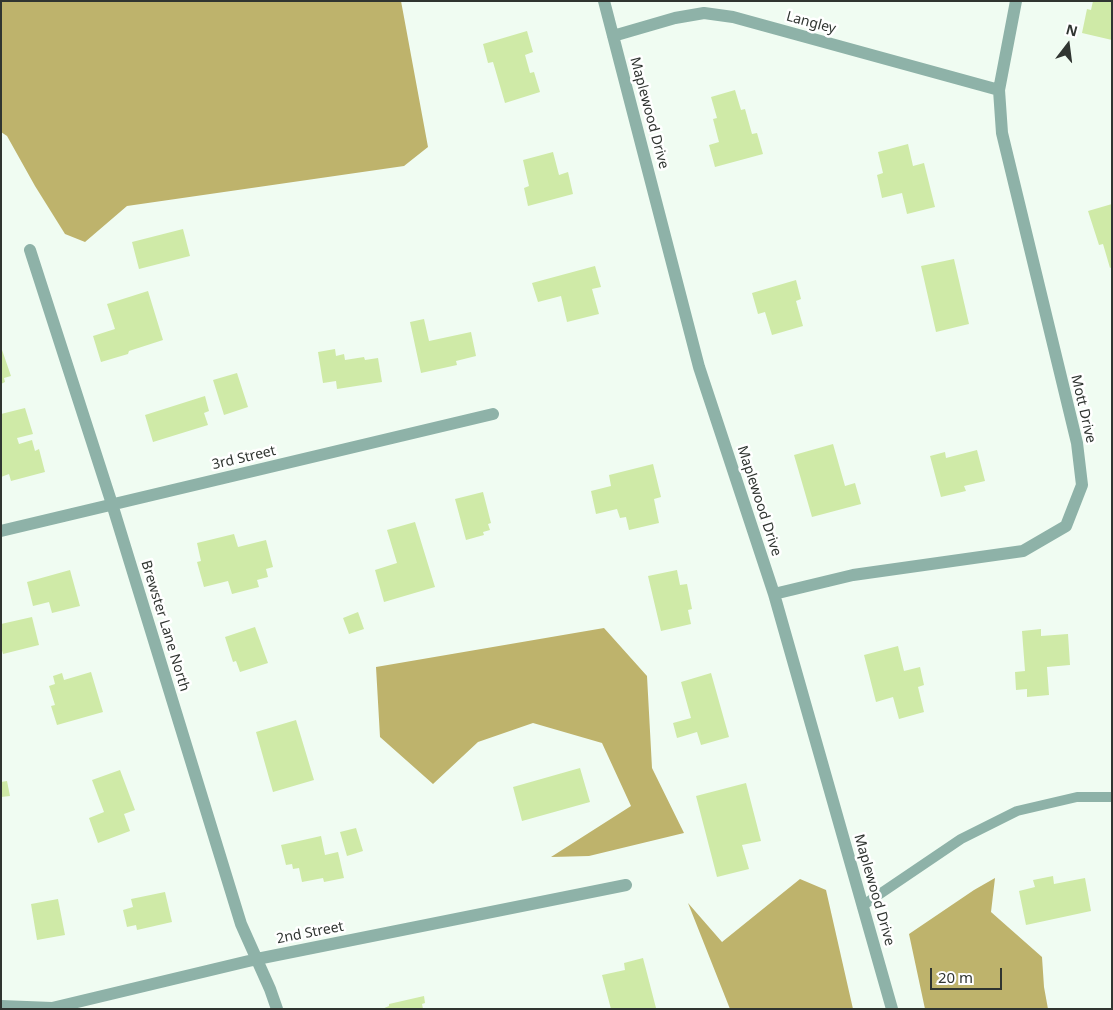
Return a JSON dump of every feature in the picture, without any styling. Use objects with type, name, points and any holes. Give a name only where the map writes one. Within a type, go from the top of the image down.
[{"type":"street","name":"Maplewood Drive","points":[[604,1],[699,367],[774,594],[892,1009]]},
{"type":"street","name":"Mott Drive","points":[[774,594],[853,575],[1023,551],[1066,526],[1082,485],[1077,443],[1002,132],[999,90],[1016,1]]},
{"type":"street","name":"Langley","points":[[614,36],[675,18],[704,13],[733,17],[999,90]]},
{"type":"street","name":"Brewster Lane North","points":[[30,250],[112,504],[241,924],[270,990],[276,1009]]},
{"type":"street","name":"3rd Street","points":[[1,531],[493,414]]},
{"type":"street","name":"2nd Street","points":[[1,1006],[52,1008],[257,959],[626,885]]},
{"type":"lane","points":[[862,906],[961,839],[1018,810],[1078,797],[1112,797]]},
{"type":"shaded area","points":[[1,1],[401,1],[428,147],[404,166],[127,206],[85,242],[65,234],[7,136],[1,132]]},
{"type":"shaded area","points":[[604,628],[647,676],[652,768],[684,833],[589,856],[551,857],[631,806],[602,743],[533,723],[478,742],[433,784],[380,737],[376,667]]},
{"type":"shaded area","points":[[995,878],[991,912],[1042,957],[1048,1009],[925,1009],[909,934]]},
{"type":"shaded area","points":[[800,879],[826,890],[853,1009],[730,1009],[688,903],[722,942]]},
{"type":"building","points":[[1093,1],[1112,1],[1112,40],[1082,33],[1087,9],[1091,10]]},
{"type":"building","points":[[527,31],[533,52],[525,55],[530,73],[534,72],[540,92],[505,103],[493,62],[488,63],[483,44]]},
{"type":"building","points":[[735,90],[741,110],[745,109],[752,134],[757,133],[763,154],[715,167],[709,145],[719,142],[713,119],[717,118],[711,97]]},
{"type":"building","points":[[908,144],[913,166],[924,163],[935,207],[907,214],[902,193],[882,198],[877,175],[883,173],[878,152]]},
{"type":"building","points":[[553,152],[559,175],[568,172],[573,194],[528,206],[524,188],[529,186],[523,160]]},
{"type":"building","points":[[1112,204],[1112,267],[1110,268],[1103,244],[1099,245],[1088,211]]},
{"type":"building","points":[[183,229],[190,256],[139,269],[132,242]]},
{"type":"building","points":[[954,259],[969,324],[936,332],[921,266]]},
{"type":"building","points":[[595,266],[601,287],[592,289],[599,314],[567,322],[561,296],[538,302],[532,283]]},
{"type":"building","points":[[796,280],[801,299],[796,301],[803,326],[772,335],[765,312],[758,314],[752,293]]},
{"type":"building","points":[[148,291],[163,340],[101,362],[93,336],[115,329],[107,304]]},
{"type":"building","points":[[424,319],[429,341],[471,332],[476,356],[456,361],[457,365],[421,373],[410,322]]},
{"type":"building","points":[[1,347],[11,376],[4,378],[5,382],[1,384]]},
{"type":"building","points":[[335,349],[336,356],[344,354],[345,360],[364,357],[365,360],[378,358],[382,382],[337,389],[336,381],[323,383],[318,352]]},
{"type":"building","points":[[237,373],[248,407],[224,415],[213,380]]},
{"type":"building","points":[[205,396],[209,411],[204,413],[208,425],[153,442],[145,415]]},
{"type":"building","points":[[25,408],[33,434],[17,438],[19,444],[32,440],[35,451],[39,449],[45,472],[11,481],[9,474],[1,477],[1,414]]},
{"type":"building","points":[[833,444],[845,486],[855,483],[861,504],[812,517],[794,455]]},
{"type":"building","points":[[977,450],[985,481],[964,486],[966,491],[941,497],[930,456],[945,452],[946,458]]},
{"type":"building","points":[[653,464],[661,497],[654,499],[659,523],[629,530],[626,517],[620,518],[617,509],[596,514],[591,491],[611,486],[609,475]]},
{"type":"building","points":[[483,492],[491,523],[488,524],[490,530],[483,532],[484,535],[466,540],[455,499]]},
{"type":"building","points":[[415,522],[435,587],[384,602],[375,570],[397,563],[387,530]]},
{"type":"building","points":[[234,534],[238,547],[266,540],[273,567],[266,569],[268,577],[257,580],[259,587],[232,594],[228,581],[204,587],[197,562],[201,561],[197,543]]},
{"type":"building","points":[[70,570],[80,606],[52,613],[49,602],[33,606],[27,582]]},
{"type":"building","points":[[677,570],[680,585],[687,584],[692,609],[688,610],[691,624],[661,631],[648,576]]},
{"type":"building","points":[[358,612],[364,629],[349,634],[343,618]]},
{"type":"building","points":[[32,617],[39,645],[3,654],[1,647],[1,624]]},
{"type":"building","points":[[255,627],[268,663],[240,672],[236,661],[233,662],[225,637]]},
{"type":"building","points":[[1041,629],[1041,636],[1068,634],[1070,665],[1047,667],[1049,695],[1027,697],[1027,689],[1016,690],[1015,672],[1025,671],[1022,631]]},
{"type":"building","points":[[898,646],[904,671],[920,667],[924,685],[918,687],[924,712],[899,719],[893,697],[876,702],[864,655]]},
{"type":"building","points":[[91,672],[103,712],[57,725],[51,706],[55,705],[49,686],[55,684],[53,676],[62,673],[64,680]]},
{"type":"building","points":[[711,673],[729,737],[701,745],[697,732],[677,738],[673,723],[691,718],[681,682]]},
{"type":"building","points":[[296,720],[314,780],[273,792],[256,732]]},
{"type":"building","points":[[580,768],[590,802],[522,821],[513,787]]},
{"type":"building","points":[[120,770],[135,810],[124,814],[130,831],[98,843],[89,818],[104,812],[92,780]]},
{"type":"building","points":[[7,781],[10,796],[1,797],[1,782]]},
{"type":"building","points":[[746,783],[761,841],[742,845],[749,869],[717,877],[696,796]]},
{"type":"building","points":[[356,828],[363,851],[347,856],[340,832]]},
{"type":"building","points":[[321,836],[325,855],[338,852],[344,878],[324,882],[323,878],[302,882],[299,868],[293,869],[292,864],[286,865],[281,845]]},
{"type":"building","points":[[1053,876],[1054,884],[1085,878],[1091,911],[1026,925],[1019,891],[1035,887],[1033,880]]},
{"type":"building","points":[[165,892],[172,922],[137,930],[136,925],[127,927],[123,910],[133,907],[131,899]]},
{"type":"building","points":[[58,899],[65,935],[37,940],[31,904]]},
{"type":"building","points":[[643,958],[656,1008],[611,1009],[602,975],[625,970],[624,963]]},
{"type":"building","points":[[424,996],[425,1003],[422,1004],[423,1009],[382,1009],[389,1006],[389,1004]]}]
